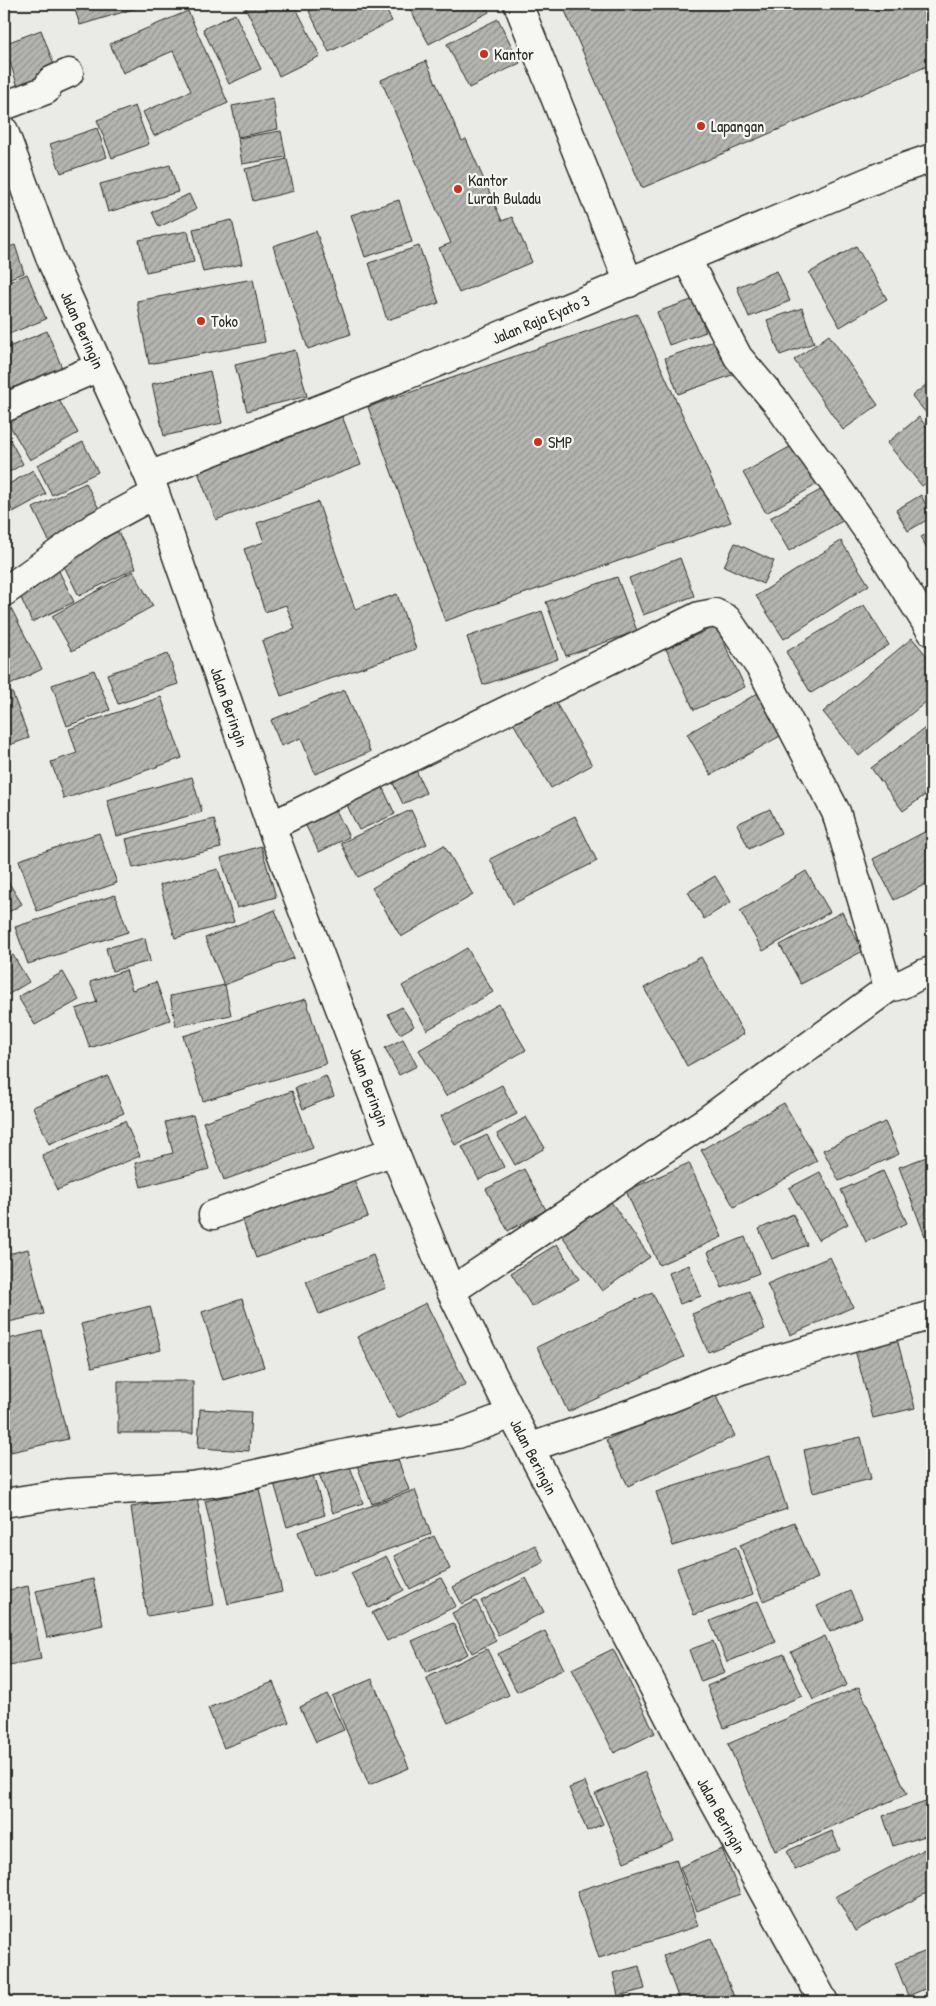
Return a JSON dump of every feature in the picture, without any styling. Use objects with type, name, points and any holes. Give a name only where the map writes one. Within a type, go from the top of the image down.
[{"type":"street","points":[[518,4],[629,283]]},
{"type":"street","points":[[4,106],[46,90],[51,81],[69,73]]},
{"type":"street","name":"Jalan Beringin","points":[[4,131],[52,262],[152,485],[271,826],[394,1151],[451,1291],[512,1414],[693,1763],[824,2002]]},
{"type":"street","name":"Jalan Raja Eyato 3","points":[[4,592],[152,485],[686,258],[894,171],[932,158]]},
{"type":"street","points":[[686,258],[738,357],[776,402],[874,539],[932,632]]},
{"type":"street","points":[[4,408],[99,366]]},
{"type":"street","points":[[271,826],[699,616],[715,614],[727,619],[762,670],[836,812],[880,962],[890,987]]},
{"type":"street","points":[[451,1291],[703,1123],[890,987],[932,971]]},
{"type":"street","points":[[213,1215],[394,1151]]},
{"type":"street","points":[[530,1447],[635,1412],[741,1370],[932,1315]]},
{"type":"street","points":[[4,1503],[66,1493],[190,1486],[225,1481],[348,1453],[458,1434],[512,1414]]},
{"type":"building","points":[[73,4],[140,4],[140,7],[80,25]]},
{"type":"building","points":[[294,4],[320,56],[279,76],[244,5]]},
{"type":"building","points":[[324,4],[383,4],[392,21],[329,52],[309,11]]},
{"type":"building","points":[[407,4],[485,4],[489,12],[429,44]]},
{"type":"building","name":"Lapangan","points":[[562,4],[932,4],[932,64],[642,188]]},
{"type":"building","points":[[188,11],[228,103],[154,136],[143,112],[191,91],[173,51],[123,73],[110,44]]},
{"type":"building","points":[[235,14],[261,69],[229,84],[203,29]]},
{"type":"building","name":"Kantor","points":[[498,19],[520,63],[469,88],[447,44]]},
{"type":"building","points":[[41,30],[57,73],[18,87],[4,44]]},
{"type":"building","name":"Kantor Lurah Buladu","points":[[426,61],[462,141],[466,139],[502,221],[512,217],[532,262],[459,293],[439,248],[451,243],[381,80]]},
{"type":"building","points":[[273,98],[278,129],[238,137],[232,106]]},
{"type":"building","points":[[135,106],[149,144],[112,158],[97,120]]},
{"type":"building","points":[[97,128],[107,157],[61,173],[50,144]]},
{"type":"building","points":[[281,131],[286,157],[242,164],[238,138]]},
{"type":"building","points":[[287,159],[294,191],[253,201],[245,169]]},
{"type":"building","points":[[170,165],[178,192],[108,212],[100,184]]},
{"type":"building","points":[[189,194],[196,209],[159,227],[152,212]]},
{"type":"building","points":[[399,200],[412,242],[365,257],[351,215]]},
{"type":"building","points":[[232,220],[242,264],[203,272],[193,229]]},
{"type":"building","points":[[188,231],[194,262],[146,272],[139,240]]},
{"type":"building","points":[[316,231],[351,334],[308,349],[273,246]]},
{"type":"building","points":[[15,245],[24,273],[4,280],[4,249]]},
{"type":"building","points":[[419,246],[439,303],[387,320],[369,263]]},
{"type":"building","points":[[856,246],[887,299],[840,327],[809,273]]},
{"type":"building","points":[[777,271],[790,301],[749,317],[737,287]]},
{"type":"building","points":[[27,274],[46,319],[4,336],[4,284]]},
{"type":"building","name":"Toko","points":[[253,279],[265,342],[149,364],[137,301]]},
{"type":"building","points":[[694,299],[706,332],[669,345],[657,312]]},
{"type":"building","points":[[802,308],[814,343],[780,355],[767,320]]},
{"type":"building","name":"SMP","points":[[637,314],[731,522],[445,621],[368,407]]},
{"type":"building","points":[[47,331],[62,368],[7,390],[4,383],[4,349]]},
{"type":"building","points":[[829,335],[878,405],[843,430],[794,360]]},
{"type":"building","points":[[722,338],[735,374],[678,394],[665,358]]},
{"type":"building","points":[[295,350],[307,396],[247,411],[235,365]]},
{"type":"building","points":[[210,371],[222,423],[164,436],[152,384]]},
{"type":"building","points":[[932,380],[932,420],[912,396]]},
{"type":"building","points":[[55,393],[78,433],[30,460],[7,421]]},
{"type":"building","points":[[342,416],[361,465],[216,520],[198,472]]},
{"type":"building","points":[[919,417],[932,434],[932,478],[922,486],[887,443]]},
{"type":"building","points":[[4,429],[23,464],[4,475]]},
{"type":"building","points":[[83,442],[98,472],[52,495],[37,465]]},
{"type":"building","points":[[795,444],[818,484],[766,513],[743,473]]},
{"type":"building","points":[[33,470],[46,494],[13,512],[4,496],[4,487]]},
{"type":"building","points":[[86,483],[103,517],[50,543],[33,508]]},
{"type":"building","points":[[826,487],[844,520],[789,551],[770,518]]},
{"type":"building","points":[[921,495],[932,517],[908,531],[896,510]]},
{"type":"building","points":[[318,502],[355,609],[397,594],[416,649],[281,696],[262,641],[295,629],[286,605],[265,612],[244,549],[264,542],[257,523]]},
{"type":"building","points":[[115,526],[136,568],[79,596],[58,554]]},
{"type":"building","points":[[932,531],[932,558],[921,537]]},
{"type":"building","points":[[841,541],[869,585],[784,639],[756,596]]},
{"type":"building","points":[[735,543],[774,561],[763,584],[724,566]]},
{"type":"building","points":[[680,558],[694,596],[643,615],[629,578]]},
{"type":"building","points":[[56,565],[74,602],[32,622],[15,585]]},
{"type":"building","points":[[133,571],[153,606],[72,651],[52,616]]},
{"type":"building","points":[[617,577],[637,631],[566,656],[546,602]]},
{"type":"building","points":[[864,605],[889,645],[811,693],[786,652]]},
{"type":"building","points":[[11,608],[42,669],[4,688],[4,611]]},
{"type":"building","points":[[542,611],[558,659],[483,685],[467,637]]},
{"type":"building","points":[[716,626],[745,687],[694,710],[666,649]]},
{"type":"building","points":[[912,638],[932,662],[932,697],[859,756],[823,712]]},
{"type":"building","points":[[168,654],[178,684],[118,704],[107,674]]},
{"type":"building","points":[[94,670],[110,710],[67,726],[52,685]]},
{"type":"building","points":[[765,689],[789,731],[711,775],[687,734]]},
{"type":"building","points":[[345,690],[370,752],[315,774],[301,738],[281,746],[271,720]]},
{"type":"building","points":[[12,692],[29,738],[4,747],[4,695]]},
{"type":"building","points":[[161,697],[182,758],[64,799],[51,762],[77,753],[69,729]]},
{"type":"building","points":[[553,698],[592,765],[551,788],[512,721]]},
{"type":"building","points":[[932,723],[932,790],[903,811],[871,768]]},
{"type":"building","points":[[416,770],[426,793],[403,804],[392,781]]},
{"type":"building","points":[[192,777],[202,812],[117,836],[107,800]]},
{"type":"building","points":[[380,782],[395,814],[359,830],[344,799]]},
{"type":"building","points":[[334,806],[349,837],[319,852],[303,820]]},
{"type":"building","points":[[770,809],[781,833],[749,849],[737,824]]},
{"type":"building","points":[[411,810],[427,844],[358,877],[341,843]]},
{"type":"building","points":[[575,816],[597,861],[513,904],[490,859]]},
{"type":"building","points":[[214,819],[221,848],[133,868],[126,839]]},
{"type":"building","points":[[932,828],[932,881],[894,900],[873,859]]},
{"type":"building","points":[[99,833],[117,883],[37,911],[19,860]]},
{"type":"building","points":[[444,845],[473,895],[401,937],[372,888]]},
{"type":"building","points":[[261,846],[276,897],[237,908],[221,858]]},
{"type":"building","points":[[218,869],[234,922],[175,938],[160,885]]},
{"type":"building","points":[[806,871],[830,912],[763,951],[740,911]]},
{"type":"building","points":[[4,875],[22,904],[4,915]]},
{"type":"building","points":[[715,876],[731,902],[704,919],[688,892]]},
{"type":"building","points":[[115,895],[128,932],[28,964],[15,927]]},
{"type":"building","points":[[275,910],[294,958],[224,985],[205,938]]},
{"type":"building","points":[[842,912],[863,951],[801,984],[780,945]]},
{"type":"building","points":[[145,938],[150,961],[112,971],[106,948]]},
{"type":"building","points":[[467,948],[493,992],[427,1030],[402,986]]},
{"type":"building","points":[[13,955],[29,982],[4,997],[4,960]]},
{"type":"building","points":[[701,957],[744,1034],[687,1066],[644,988]]},
{"type":"building","points":[[126,970],[132,990],[156,982],[170,1020],[90,1048],[76,1009],[97,1002],[90,982]]},
{"type":"building","points":[[63,972],[79,1000],[35,1025],[18,997]]},
{"type":"building","points":[[225,985],[231,1015],[176,1026],[170,996]]},
{"type":"building","points":[[306,999],[326,1064],[203,1101],[183,1036]]},
{"type":"building","points":[[499,1004],[526,1050],[446,1096],[419,1050]]},
{"type":"building","points":[[402,1007],[414,1026],[400,1034],[388,1014]]},
{"type":"building","points":[[403,1039],[417,1066],[399,1075],[385,1048]]},
{"type":"building","points":[[108,1076],[124,1113],[49,1144],[33,1107]]},
{"type":"building","points":[[326,1076],[334,1096],[303,1109],[295,1088]]},
{"type":"building","points":[[502,1085],[517,1114],[455,1145],[441,1116]]},
{"type":"building","points":[[292,1091],[313,1148],[224,1180],[203,1122]]},
{"type":"building","points":[[784,1103],[817,1161],[734,1207],[701,1150]]},
{"type":"building","points":[[193,1115],[209,1169],[141,1187],[135,1163],[173,1153],[165,1122]]},
{"type":"building","points":[[526,1117],[545,1148],[515,1165],[497,1134]]},
{"type":"building","points":[[125,1121],[140,1156],[57,1190],[42,1155]]},
{"type":"building","points":[[885,1122],[899,1154],[839,1181],[823,1150]]},
{"type":"building","points":[[487,1135],[504,1167],[479,1180],[462,1147]]},
{"type":"building","points":[[932,1155],[932,1255],[899,1167]]},
{"type":"building","points":[[689,1163],[722,1237],[659,1265],[626,1191]]},
{"type":"building","points":[[350,1169],[368,1217],[256,1258],[239,1210]]},
{"type":"building","points":[[524,1169],[546,1210],[508,1231],[486,1189]]},
{"type":"building","points":[[883,1171],[907,1223],[866,1242],[841,1190]]},
{"type":"building","points":[[820,1172],[848,1224],[818,1240],[789,1188]]},
{"type":"building","points":[[609,1199],[650,1257],[602,1291],[560,1233]]},
{"type":"building","points":[[793,1214],[807,1245],[772,1259],[759,1229]]},
{"type":"building","points":[[745,1237],[759,1273],[722,1288],[708,1252]]},
{"type":"building","points":[[557,1244],[579,1279],[532,1307],[511,1273]]},
{"type":"building","points":[[28,1249],[44,1314],[4,1323],[4,1255]]},
{"type":"building","points":[[373,1255],[386,1288],[319,1314],[306,1281]]},
{"type":"building","points":[[830,1257],[853,1307],[790,1335],[767,1284]]},
{"type":"building","points":[[689,1265],[701,1296],[680,1304],[669,1273]]},
{"type":"building","points":[[749,1291],[765,1329],[708,1352],[692,1314]]},
{"type":"building","points":[[652,1292],[684,1357],[568,1412],[537,1347]]},
{"type":"building","points":[[242,1299],[264,1367],[223,1380],[202,1312]]},
{"type":"building","points":[[426,1303],[466,1384],[398,1418],[357,1337]]},
{"type":"building","points":[[150,1306],[161,1350],[92,1367],[81,1324]]},
{"type":"building","points":[[42,1331],[68,1439],[11,1452],[4,1421],[4,1340]]},
{"type":"building","points":[[896,1335],[915,1408],[873,1418],[854,1346]]},
{"type":"building","points":[[118,1381],[193,1381],[193,1433],[118,1433]]},
{"type":"building","points":[[713,1390],[735,1436],[628,1486],[606,1440]]},
{"type":"building","points":[[200,1409],[251,1412],[249,1451],[198,1448]]},
{"type":"building","points":[[861,1437],[871,1479],[813,1493],[804,1450]]},
{"type":"building","points":[[394,1449],[409,1490],[372,1504],[356,1463]]},
{"type":"building","points":[[770,1456],[787,1509],[673,1546],[656,1492]]},
{"type":"building","points":[[347,1458],[363,1503],[333,1513],[317,1468]]},
{"type":"building","points":[[312,1472],[325,1515],[287,1527],[274,1483]]},
{"type":"building","points":[[259,1489],[282,1592],[228,1604],[205,1501]]},
{"type":"building","points":[[415,1490],[431,1534],[314,1576],[298,1532]]},
{"type":"building","points":[[197,1497],[214,1605],[147,1616],[131,1507]]},
{"type":"building","points":[[794,1522],[818,1578],[763,1601],[740,1545]]},
{"type":"building","points":[[434,1536],[450,1569],[410,1589],[394,1556]]},
{"type":"building","points":[[535,1545],[544,1562],[462,1604],[453,1587]]},
{"type":"building","points":[[736,1547],[753,1594],[694,1615],[677,1568]]},
{"type":"building","points":[[386,1556],[404,1590],[369,1608],[351,1573]]},
{"type":"building","points":[[441,1578],[456,1606],[387,1641],[372,1613]]},
{"type":"building","points":[[526,1578],[544,1612],[498,1635],[481,1601]]},
{"type":"building","points":[[93,1579],[103,1625],[47,1638],[36,1591]]},
{"type":"building","points":[[28,1586],[41,1659],[4,1666],[4,1591]]},
{"type":"building","points":[[850,1591],[862,1617],[830,1632],[817,1606]]},
{"type":"building","points":[[476,1601],[496,1641],[472,1653],[452,1613]]},
{"type":"building","points":[[758,1601],[776,1642],[727,1662],[710,1621]]},
{"type":"building","points":[[453,1623],[468,1654],[426,1673],[412,1641]]},
{"type":"building","points":[[545,1631],[564,1669],[517,1692],[498,1654]]},
{"type":"building","points":[[825,1636],[847,1685],[813,1700],[791,1652]]},
{"type":"building","points":[[713,1641],[725,1673],[701,1682],[689,1650]]},
{"type":"building","points":[[487,1649],[509,1695],[448,1723],[426,1678]]},
{"type":"building","points":[[613,1649],[655,1733],[614,1753],[572,1669]]},
{"type":"building","points":[[784,1654],[802,1696],[724,1728],[707,1686]]},
{"type":"building","points":[[372,1679],[409,1768],[369,1785],[332,1696]]},
{"type":"building","points":[[273,1682],[289,1722],[224,1748],[208,1708]]},
{"type":"building","points":[[859,1687],[907,1794],[775,1851],[728,1744]]},
{"type":"building","points":[[327,1694],[344,1730],[316,1742],[300,1707]]},
{"type":"building","points":[[645,1772],[674,1841],[624,1862],[595,1794]]},
{"type":"building","points":[[585,1782],[603,1824],[587,1831],[569,1788]]},
{"type":"building","points":[[932,1800],[932,1834],[893,1846],[883,1816]]},
{"type":"building","points":[[832,1831],[840,1850],[795,1870],[787,1851]]},
{"type":"building","points":[[932,1845],[932,1890],[855,1931],[836,1896]]},
{"type":"building","points":[[722,1849],[740,1894],[697,1911],[680,1867]]},
{"type":"building","points":[[676,1859],[698,1926],[599,1958],[577,1891]]},
{"type":"building","points":[[932,1902],[932,1919],[925,1906]]},
{"type":"building","points":[[711,1938],[736,2002],[680,2002],[663,1956]]},
{"type":"building","points":[[932,1949],[932,1986],[908,1996],[895,1963]]},
{"type":"building","points":[[639,1966],[645,1989],[618,1996],[613,1973]]},
{"type":"place","name":"Kantor","points":[[484,54]]},
{"type":"place","name":"Lapangan","points":[[701,126]]},
{"type":"place","name":"Kantor Lurah Buladu","points":[[458,189]]},
{"type":"place","name":"Toko","points":[[201,321]]},
{"type":"place","name":"SMP","points":[[538,442]]}]
